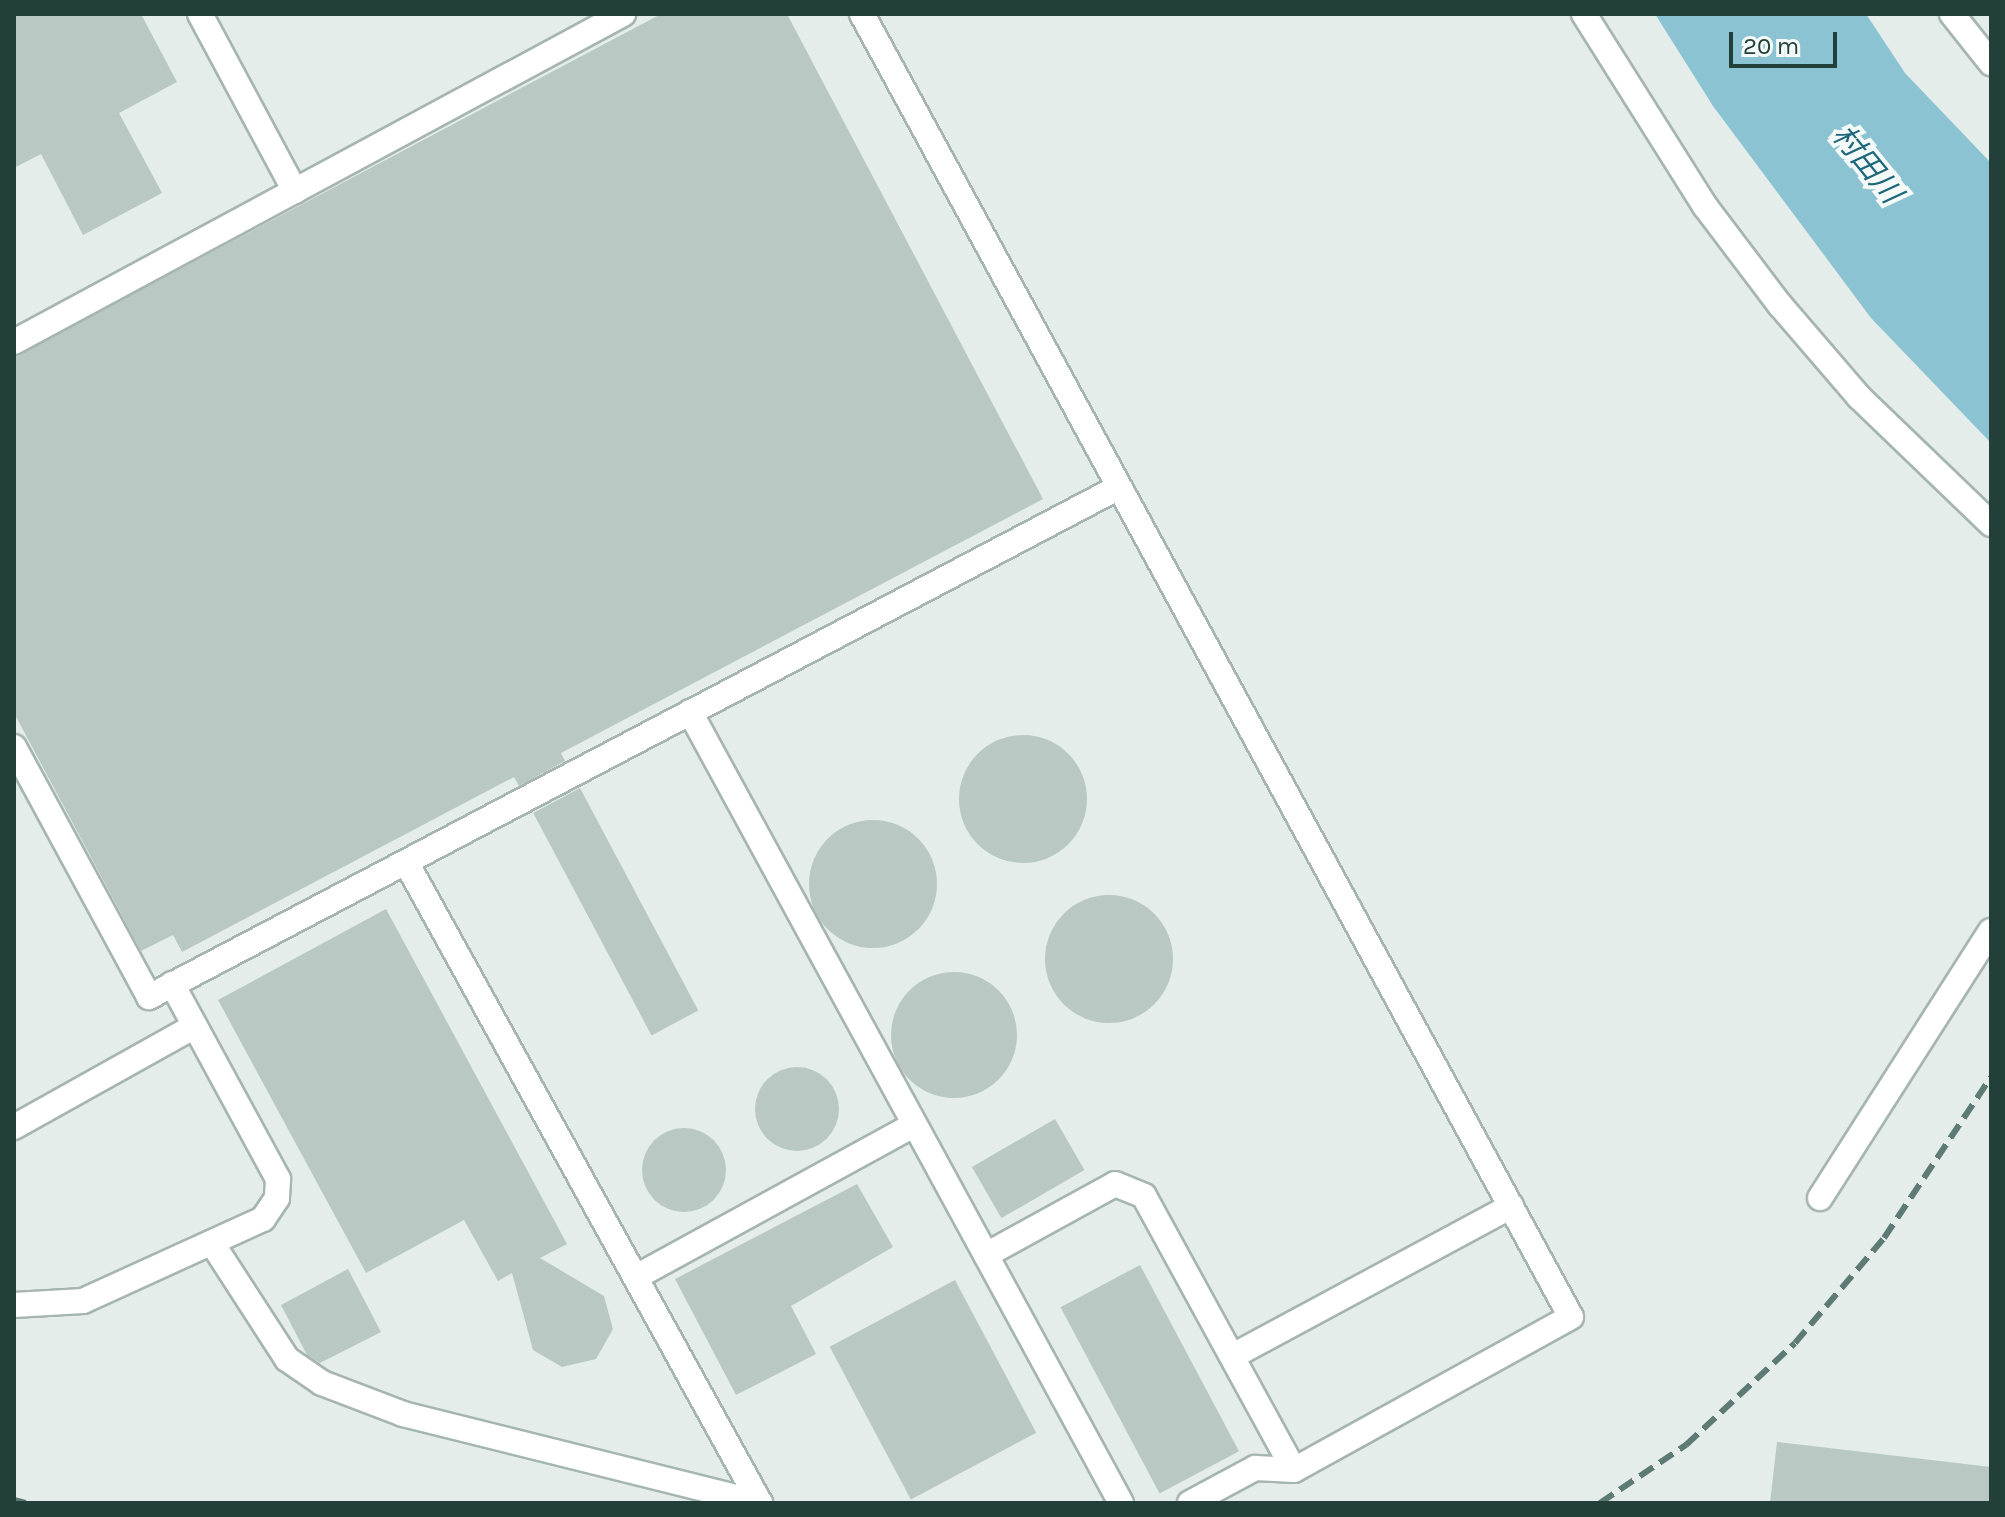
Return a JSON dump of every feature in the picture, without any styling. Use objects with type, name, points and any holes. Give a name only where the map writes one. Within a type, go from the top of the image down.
[{"type":"street","points":[[200,14],[295,191]]},
{"type":"street","points":[[14,342],[623,14]]},
{"type":"street","points":[[862,14],[1571,1317],[1294,1470],[1255,1468],[1190,1503]]},
{"type":"street","points":[[1584,14],[1705,206],[1780,305],[1859,397],[1991,524]]},
{"type":"street","points":[[1952,14],[1991,63]]},
{"type":"street","points":[[14,747],[149,997],[1119,487]]},
{"type":"street","points":[[690,712],[1121,1503]]},
{"type":"street","points":[[406,862],[760,1503]]},
{"type":"street","points":[[1820,1198],[1991,931]]},
{"type":"street","points":[[14,1305],[83,1301],[263,1219],[278,1179],[172,984]]},
{"type":"street","points":[[14,1127],[195,1026]]},
{"type":"street","points":[[636,1277],[914,1125]]},
{"type":"street","points":[[986,1255],[1115,1184],[1130,1187],[1144,1196],[1294,1470]]},
{"type":"street","points":[[1233,1356],[1511,1206]]},
{"type":"street","points":[[212,1243],[287,1359],[322,1383],[403,1414],[760,1503]]},
{"type":"water","name":"村田川","points":[[1655,14],[1866,14],[1905,73],[1991,163],[1991,443],[1871,318],[1713,106]]},
{"type":"building","points":[[14,14],[141,14],[177,82],[119,113],[162,193],[83,235],[41,154],[14,168]]},
{"type":"building","points":[[661,14],[787,14],[1043,499],[561,753],[565,761],[519,786],[514,777],[182,952],[173,935],[141,951],[14,713],[14,357]]},
{"type":"building","points":[[1023,735],[1047,740],[1068,754],[1082,775],[1087,799],[1082,823],[1068,844],[1047,858],[1023,863],[999,858],[978,844],[964,823],[959,799],[964,775],[978,754],[999,740]]},
{"type":"building","points":[[580,788],[698,1011],[652,1035],[533,813]]},
{"type":"building","points":[[873,820],[897,825],[918,839],[932,860],[937,884],[932,908],[918,929],[897,943],[873,948],[849,943],[828,929],[814,908],[809,884],[814,860],[828,839],[849,825]]},
{"type":"building","points":[[1109,895],[1133,900],[1154,914],[1168,935],[1173,959],[1168,983],[1154,1004],[1133,1018],[1109,1023],[1085,1018],[1064,1004],[1050,983],[1045,959],[1050,935],[1064,914],[1085,900]]},
{"type":"building","points":[[386,909],[567,1244],[540,1258],[604,1296],[613,1329],[596,1359],[562,1367],[533,1350],[512,1273],[498,1281],[464,1220],[366,1273],[218,1000]]},
{"type":"building","points":[[954,972],[978,976],[999,990],[1013,1011],[1017,1035],[1013,1059],[999,1080],[978,1094],[954,1098],[930,1094],[909,1080],[895,1059],[891,1035],[895,1011],[909,990],[930,976]]},
{"type":"building","points":[[797,1067],[813,1070],[827,1079],[836,1093],[839,1109],[836,1125],[827,1139],[813,1148],[797,1151],[781,1148],[767,1139],[758,1125],[755,1109],[758,1093],[767,1079],[781,1070]]},
{"type":"building","points":[[1055,1119],[1084,1170],[1001,1218],[972,1167]]},
{"type":"building","points":[[676,1128],[692,1128],[708,1135],[719,1146],[726,1170],[723,1186],[714,1200],[692,1212],[676,1212],[660,1205],[649,1194],[642,1178],[642,1162],[649,1146],[660,1135]]},
{"type":"building","points":[[857,1184],[893,1247],[791,1306],[816,1354],[736,1395],[675,1279]]},
{"type":"building","points":[[1140,1265],[1239,1451],[1160,1494],[1061,1307]]},
{"type":"building","points":[[348,1269],[381,1332],[320,1363],[307,1355],[281,1305]]},
{"type":"building","points":[[955,1280],[1036,1433],[911,1499],[830,1347]]},
{"type":"building","points":[[1777,1442],[1991,1467],[1991,1503],[1770,1503]]},
{"type":"railway","points":[[1600,1503],[1686,1445],[1795,1343],[1884,1238],[1991,1077]]},
{"type":"railway","points":[[14,1500],[26,1503]]}]
